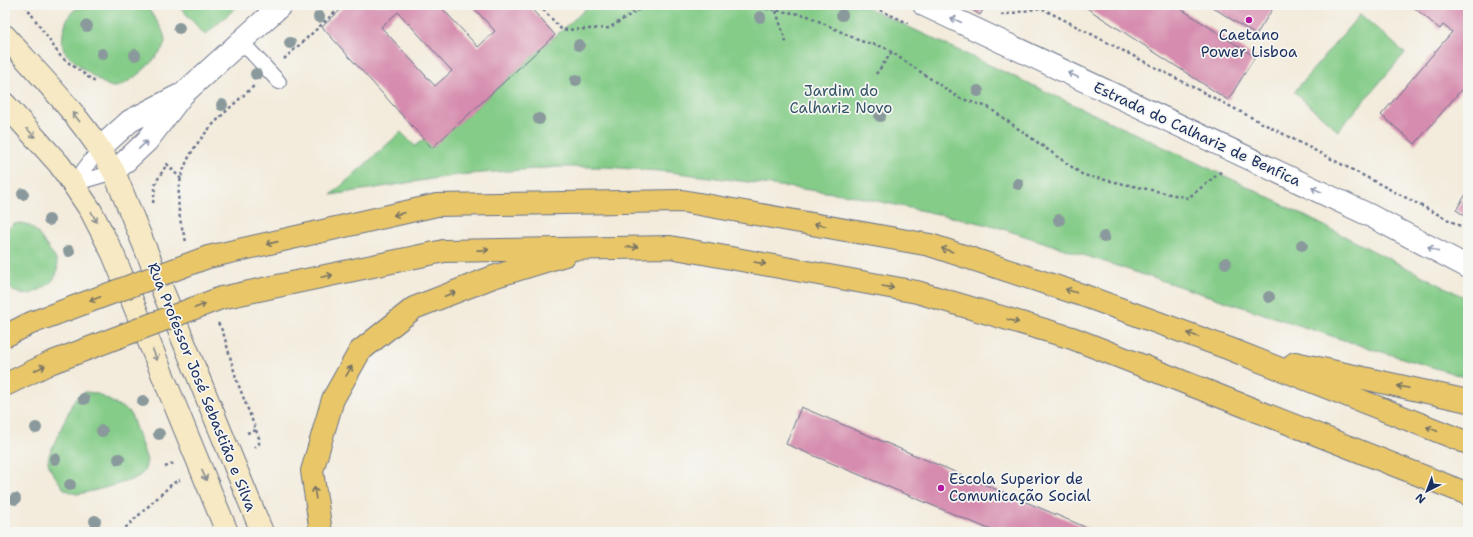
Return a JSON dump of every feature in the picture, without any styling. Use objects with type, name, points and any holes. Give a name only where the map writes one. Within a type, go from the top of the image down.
[{"type":"highway","points":[[5,336],[31,324],[208,257],[437,205],[682,201],[930,245],[1085,296],[1230,349],[1468,443]]},
{"type":"highway","points":[[5,385],[50,363],[221,298],[444,251],[593,247],[670,247],[917,292],[1072,338],[1468,494]]},
{"type":"highway","points":[[321,532],[312,471],[333,399],[360,351],[414,308],[493,277],[593,247]]},
{"type":"highway","points":[[1230,349],[1468,402]]},
{"type":"street","points":[[114,172],[147,141],[183,94],[281,5]]},
{"type":"street","name":"Estrada do Calhariz de Benfica","points":[[924,5],[1369,215],[1468,267]]},
{"type":"street","name":"Rua Professor José Sebastião e Silva","points":[[5,36],[68,106],[100,148],[114,172],[262,532]]},
{"type":"street","points":[[100,148],[130,122],[183,94]]},
{"type":"street","name":"Rua Professor José Sebastião e Silva","points":[[5,104],[59,164],[91,211],[113,254],[227,532]]},
{"type":"lane","points":[[241,41],[279,82]]},
{"type":"lane","points":[[73,184],[100,148]]},
{"type":"lane","points":[[73,184],[114,172]]},
{"type":"path","points":[[25,5],[61,57],[95,82]]},
{"type":"path","points":[[188,246],[180,224],[178,202],[181,179],[188,157],[200,138],[212,124],[343,5]]},
{"type":"path","points":[[539,5],[562,30],[609,28],[646,5]]},
{"type":"path","points":[[742,5],[806,16],[860,40],[884,46],[959,98],[988,107],[1083,175],[1188,198],[1224,169]]},
{"type":"path","points":[[998,16],[1041,8],[1468,230]]},
{"type":"path","points":[[776,11],[787,45]]},
{"type":"path","points":[[876,74],[892,52]]},
{"type":"path","points":[[216,320],[223,332],[237,381],[260,442],[257,447],[248,451]]},
{"type":"path","points":[[121,532],[173,483],[186,477]]},
{"type":"green space","points":[[87,5],[146,5],[164,35],[164,46],[144,69],[127,82],[119,86],[108,86],[95,78],[64,51],[62,42],[65,25],[69,16],[77,9]]},
{"type":"green space","points":[[178,5],[239,5],[205,35]]},
{"type":"green space","name":"Jardim do Calhariz Novo","points":[[590,5],[862,5],[1240,183],[1468,299],[1468,378],[1356,344],[994,226],[849,195],[670,172],[607,167],[559,167],[457,175],[331,195],[401,132],[415,146],[424,139],[432,147]]},
{"type":"green space","points":[[1360,14],[1405,53],[1338,131],[1294,92]]},
{"type":"green space","points":[[19,223],[28,225],[35,230],[53,254],[57,264],[56,276],[48,285],[25,295],[13,291],[5,283],[5,232],[12,225]]},
{"type":"green space","points":[[85,392],[96,393],[130,412],[147,460],[144,471],[135,478],[108,487],[76,494],[64,489],[50,469],[48,462],[49,455],[73,402],[78,396]]},
{"type":"building","points":[[346,5],[439,5],[478,47],[495,31],[471,5],[528,5],[555,35],[432,148],[322,27]],"holes":[[[398,12],[452,71],[435,86],[381,27]]]},
{"type":"building","points":[[965,5],[986,5],[980,15]]},
{"type":"building","points":[[1082,5],[1175,5],[1255,57],[1228,100]]},
{"type":"building","name":"Caetano Power Lisboa","points":[[1209,5],[1275,5],[1256,35]]},
{"type":"building","points":[[1411,5],[1468,6],[1468,82],[1415,144],[1381,115],[1452,32],[1443,25],[1440,29]]},
{"type":"building","points":[[1468,191],[1468,218],[1456,210]]},
{"type":"building","name":"Escola Superior de Comunicação Social","points":[[801,407],[1097,532],[996,532],[786,444]]},
{"type":"place","name":"Caetano Power Lisboa","points":[[1249,20]]},
{"type":"place","name":"Escola Superior de Comunicação Social","points":[[941,488]]}]
